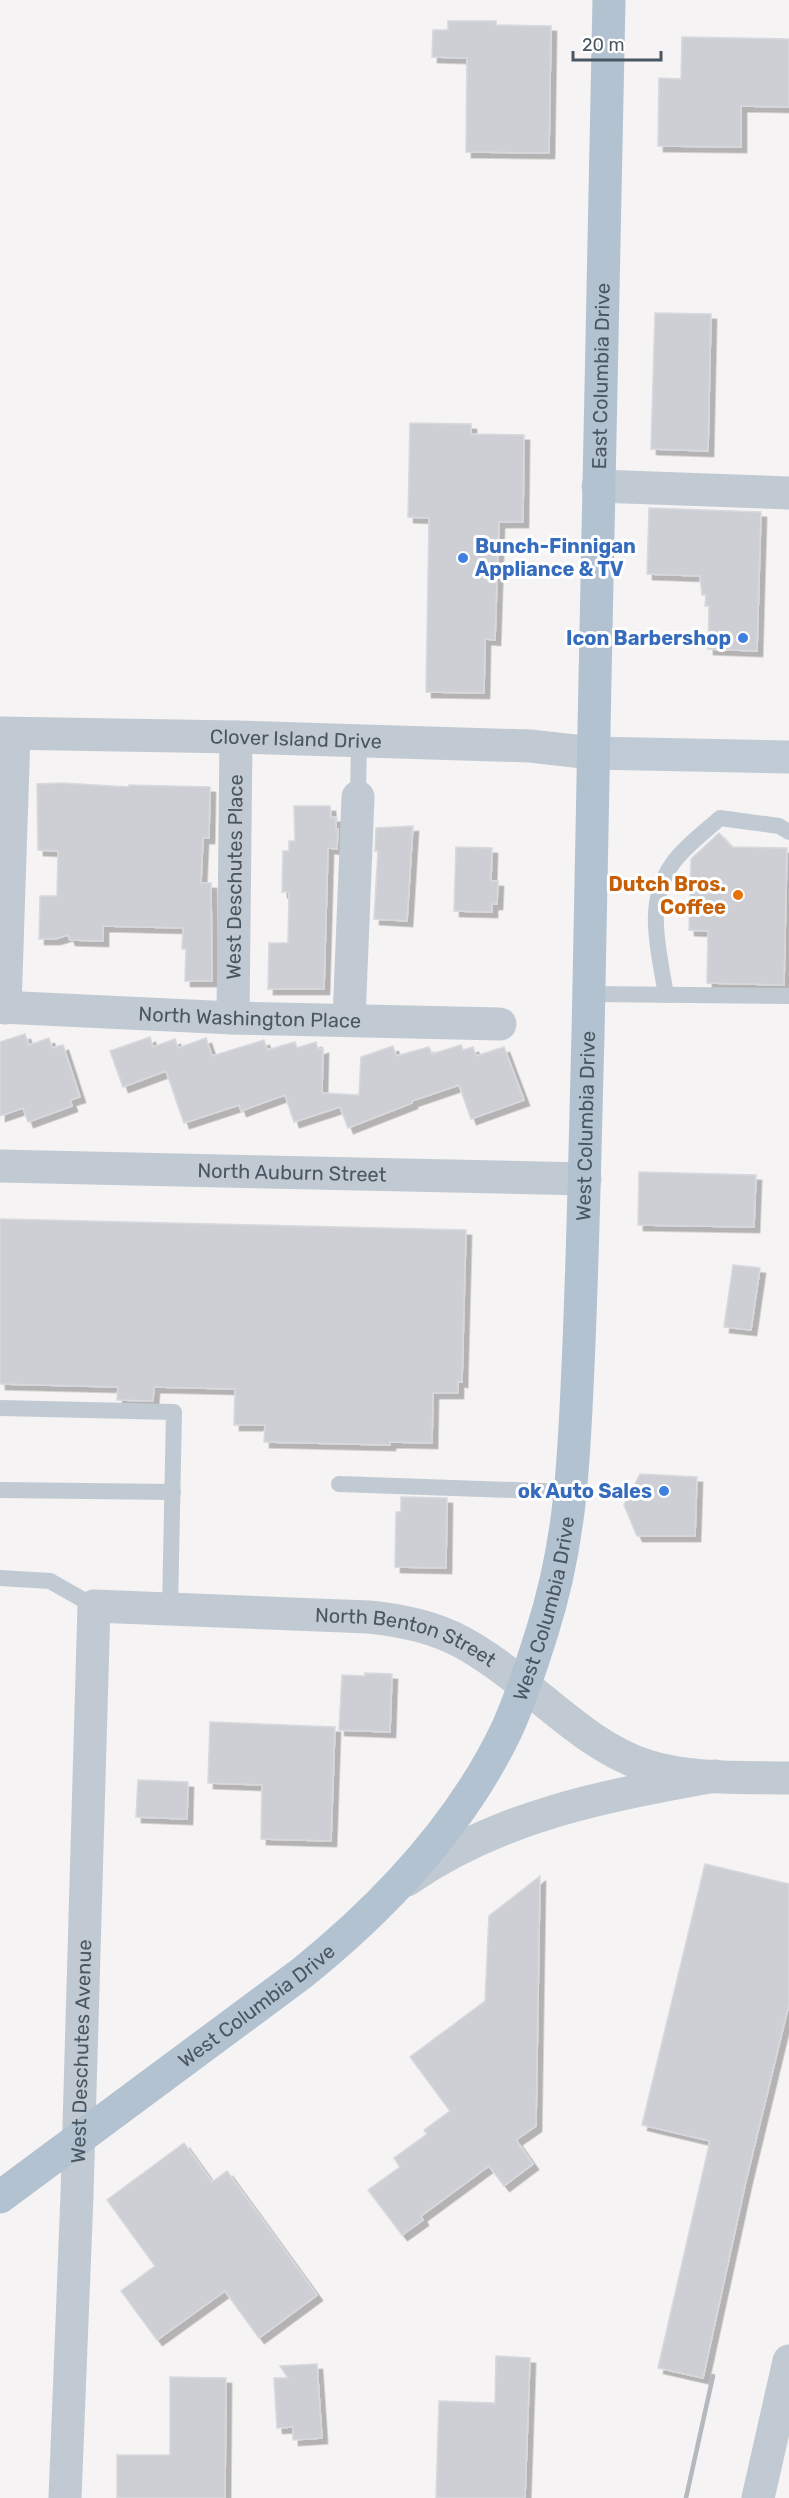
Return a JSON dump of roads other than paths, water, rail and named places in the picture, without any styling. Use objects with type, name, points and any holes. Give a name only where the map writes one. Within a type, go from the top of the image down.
[{"type":"main road","name":"East Columbia Drive","points":[[592,753],[609,0]]},
{"type":"main road","points":[[592,753],[789,757]]},
{"type":"main road","name":"West Columbia Drive","points":[[0,2197],[334,1947],[396,1887],[432,1846],[465,1801],[506,1730],[524,1685],[557,1578],[565,1546],[572,1492],[583,1269],[592,753]]},
{"type":"street","points":[[598,486],[789,493]]},
{"type":"street","points":[[2,1007],[7,734]]},
{"type":"street","name":"Clover Island Drive","points":[[7,734],[236,737],[530,746],[592,753]]},
{"type":"street","name":"West Deschutes Place","points":[[232,1018],[236,737]]},
{"type":"street","points":[[349,1020],[358,797]]},
{"type":"street","name":"North Washington Place","points":[[2,1007],[232,1018],[500,1024]]},
{"type":"street","name":"North Auburn Street","points":[[0,1166],[585,1179]]},
{"type":"street","name":"North Benton Street","points":[[94,1606],[369,1617],[404,1621],[434,1630],[486,1655],[593,1739],[627,1758],[663,1771],[715,1776],[789,1778]]},
{"type":"street","name":"West Deschutes Avenue","points":[[65,2498],[94,1606]]},
{"type":"street","points":[[396,1887],[428,1865],[534,1816],[606,1796],[715,1776]]},
{"type":"street","points":[[758,2498],[789,2361]]},
{"type":"lane","points":[[358,797],[359,741]]},
{"type":"lane","points":[[666,995],[655,932],[657,897],[672,863],[720,818],[779,825],[789,832]]},
{"type":"lane","points":[[589,994],[789,996]]},
{"type":"lane","points":[[0,1408],[174,1412],[170,1609]]},
{"type":"lane","points":[[339,1484],[572,1492]]},
{"type":"lane","points":[[0,1490],[173,1492]]},
{"type":"lane","points":[[0,1578],[50,1581],[94,1606]]},
{"type":"railway","points":[[686,2498],[713,2376]]},
{"type":"place","name":"Bunch-Finnigan Appliance & TV","points":[[463,558]]},
{"type":"place","name":"Icon Barbershop","points":[[743,638]]},
{"type":"place","name":"Dutch Bros. Coffee","points":[[738,895]]},
{"type":"place","name":"ok Auto Sales","points":[[664,1491]]}]
